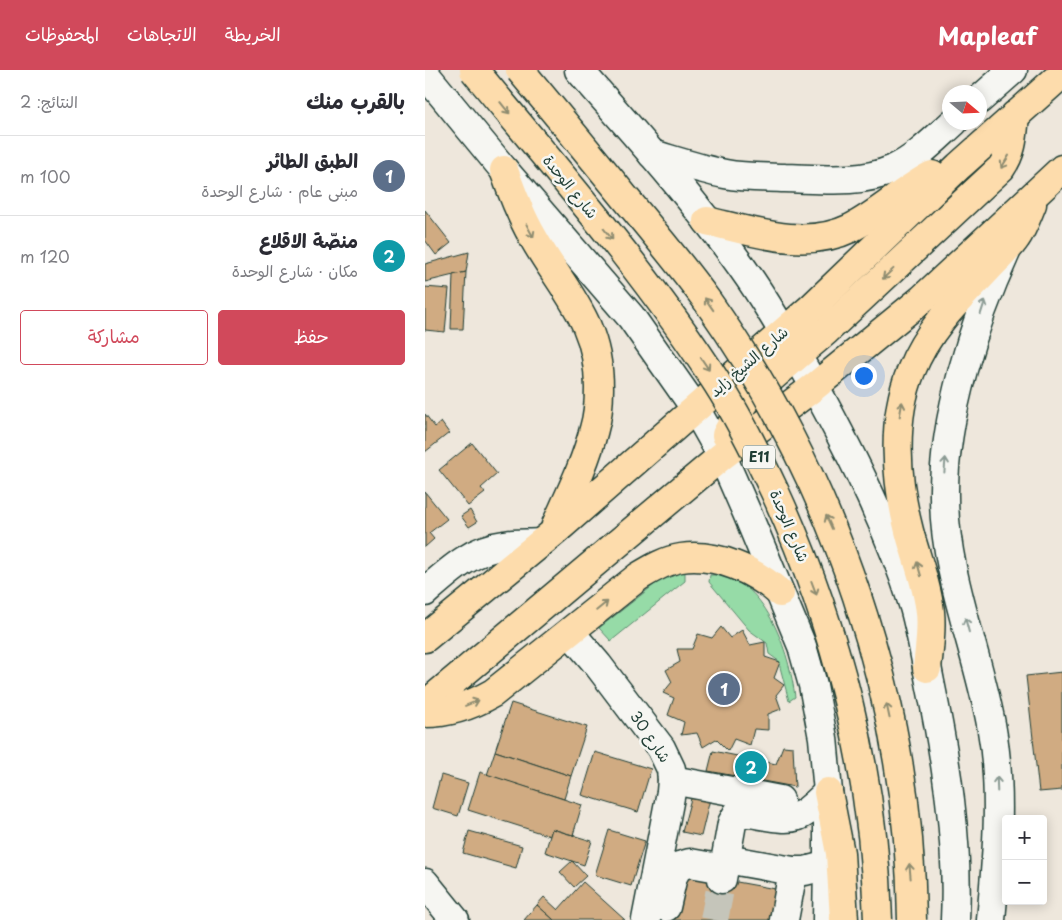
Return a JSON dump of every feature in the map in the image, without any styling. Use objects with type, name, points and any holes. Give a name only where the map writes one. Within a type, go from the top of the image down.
[{"type":"main road","name":"شارع الوحدة","points":[[474,70],[675,319],[719,386],[758,455],[803,556],[820,603],[843,679],[861,758],[872,837],[878,920]]},
{"type":"main road","name":"E11","points":[[520,70],[655,234],[708,302],[757,378],[800,456],[839,548],[865,623],[888,710],[904,799],[913,920]]},
{"type":"main road","name":"شارع الشيخ زايد","points":[[425,638],[546,538],[811,308],[959,166],[1062,74]]},
{"type":"main road","points":[[722,456],[726,433],[739,409],[754,393],[798,356],[1001,168],[1013,144],[1015,115]]},
{"type":"main road","points":[[707,221],[795,239],[816,238],[851,228],[930,175],[959,166]]},
{"type":"main road","points":[[425,705],[722,456],[814,387],[922,299],[1062,169]]},
{"type":"main road","points":[[504,170],[533,239],[567,288],[586,321],[595,347],[599,369],[599,398],[595,428],[584,459],[546,538]]},
{"type":"main road","points":[[927,668],[931,638],[930,610],[904,511],[899,464],[901,408],[911,372],[927,338],[953,305],[1007,248],[1022,228],[1038,191]]},
{"type":"main road","points":[[425,713],[456,709],[475,703],[493,693],[638,577],[651,569],[680,558],[714,559],[740,567],[755,573],[780,593]]},
{"type":"main road","points":[[828,792],[840,853],[844,920]]},
{"type":"street","points":[[579,70],[652,154],[707,221],[747,274],[798,356],[842,436],[887,534],[922,635],[944,748],[951,802],[955,857],[955,920]]},
{"type":"street","points":[[987,93],[1013,70]]},
{"type":"street","points":[[425,74],[504,170],[631,316],[695,408],[722,456],[802,646],[813,685],[823,738],[828,792],[829,865],[827,920]]},
{"type":"street","points":[[652,154],[714,172],[741,176],[860,179],[878,175],[911,159],[945,130]]},
{"type":"street","points":[[991,920],[997,856],[996,761],[983,688],[949,555],[944,496],[945,466],[957,394],[985,300],[1007,248]]},
{"type":"street","points":[[425,592],[457,564],[472,555],[488,548],[546,538]]},
{"type":"street","name":"شارع 30","points":[[570,632],[598,665],[661,748],[671,768],[672,780],[646,920]]},
{"type":"street","points":[[672,780],[783,800],[806,800],[828,792]]},
{"type":"street","points":[[724,869],[732,823],[737,814],[747,812],[780,818],[794,818],[806,813],[828,792]]},
{"type":"street","points":[[664,920],[673,876],[679,866],[691,864],[724,869],[805,871],[829,865]]},
{"type":"street","points":[[783,920],[793,871]]},
{"type":"street","points":[[425,883],[455,920]]},
{"type":"green space","points":[[685,568],[685,581],[611,641],[599,628],[664,577]]},
{"type":"green space","points":[[710,575],[729,578],[746,587],[760,601],[771,619],[787,660],[795,697],[789,701],[780,662],[769,654],[767,643],[749,630],[709,582]]},
{"type":"building","points":[[425,210],[451,243],[436,255],[425,240]]},
{"type":"building","points":[[469,252],[466,272],[425,282],[425,264]]},
{"type":"building","points":[[466,272],[463,329],[451,329],[453,275]]},
{"type":"building","points":[[425,287],[449,289],[445,332],[425,330]]},
{"type":"building","points":[[425,414],[435,427],[441,422],[449,433],[425,452]]},
{"type":"building","points":[[472,443],[497,474],[481,488],[485,493],[468,506],[439,470]]},
{"type":"building","points":[[425,492],[447,519],[429,533],[434,539],[425,547]]},
{"type":"building","points":[[470,510],[477,522],[469,527],[461,516]]},
{"type":"building","points":[[721,627],[730,638],[742,630],[750,645],[765,642],[765,657],[780,662],[774,678],[784,685],[776,695],[781,709],[768,714],[768,730],[754,729],[750,745],[734,739],[728,751],[716,739],[703,747],[697,733],[681,735],[684,722],[668,715],[674,698],[663,693],[672,682],[666,670],[680,662],[677,649],[692,649],[698,634],[712,638]]},
{"type":"building","points":[[1062,672],[1062,790],[1039,792],[1026,676]]},
{"type":"building","points":[[511,703],[587,727],[571,776],[495,751]]},
{"type":"building","points":[[783,746],[793,747],[795,787],[708,771],[713,751],[776,764]]},
{"type":"building","points":[[495,751],[571,776],[564,799],[487,775]]},
{"type":"building","points":[[595,752],[651,769],[638,812],[582,795]]},
{"type":"building","points":[[480,772],[582,805],[573,835],[552,829],[550,836],[468,810]]},
{"type":"building","points":[[441,775],[468,783],[458,816],[432,808]]},
{"type":"building","points":[[693,791],[711,795],[701,836],[682,832]]},
{"type":"building","points":[[552,829],[592,841],[584,865],[545,852]]},
{"type":"building","points":[[609,830],[645,841],[631,886],[595,875]]},
{"type":"building","points":[[469,831],[522,846],[516,868],[463,853]]},
{"type":"building","points":[[572,861],[586,876],[574,887],[560,872]]},
{"type":"building","points":[[682,872],[781,890],[775,920],[673,920]]},
{"type":"building","points":[[583,882],[625,920],[554,920],[537,905],[544,897],[558,910]]},
{"type":"building","points":[[537,905],[554,920],[524,920]]},
{"type":"tunnel","points":[[714,920],[722,879]]},
{"type":"place","name":"الطبق الطائر","points":[[724,689]]},
{"type":"place","name":"منصّة الاقلاع","points":[[751,767]]}]
